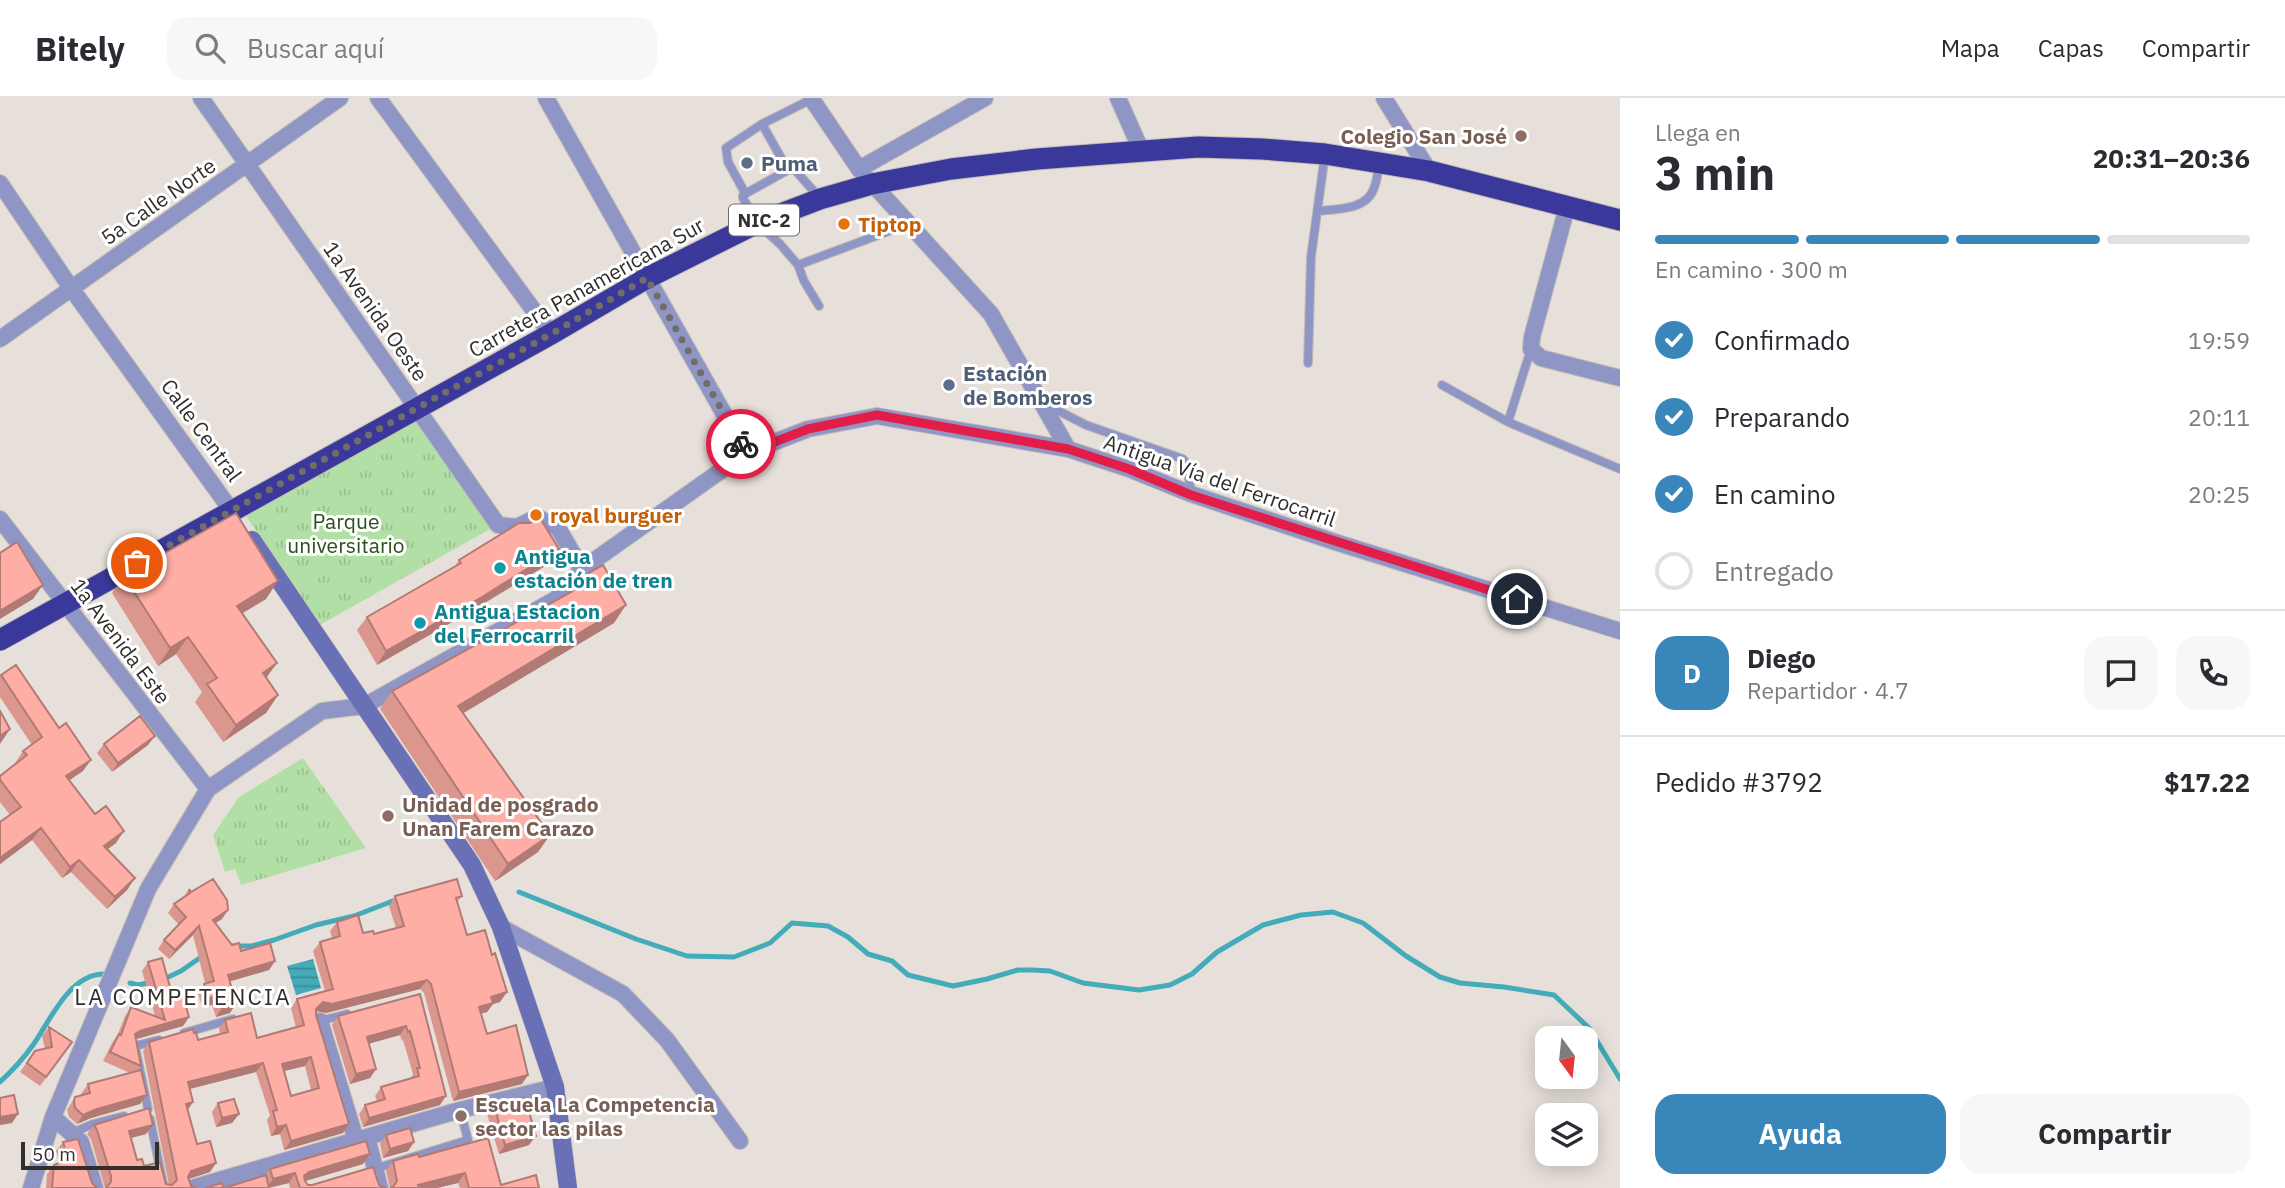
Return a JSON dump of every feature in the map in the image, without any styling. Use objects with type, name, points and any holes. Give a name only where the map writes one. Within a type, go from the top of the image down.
[{"type":"highway","name":"Carretera Panamericana Sur","points":[[0,640],[647,278],[757,223],[820,199],[866,176],[1198,147],[1325,154],[1429,171],[1620,220]]},
{"type":"main road","name":"Calle Central","points":[[231,510],[472,866],[500,927],[555,1087],[568,1188]]},
{"type":"street","name":"1a Avenida Oeste","points":[[201,98],[498,525],[517,527],[537,517],[558,528],[582,569]]},
{"type":"street","name":"5a Calle Norte","points":[[0,338],[340,98]]},
{"type":"street","points":[[379,98],[551,334]]},
{"type":"street","points":[[546,98],[746,453]]},
{"type":"street","points":[[812,98],[866,176],[990,314],[1068,449]]},
{"type":"street","points":[[866,176],[985,98]]},
{"type":"street","points":[[1118,98],[1141,150]]},
{"type":"street","points":[[1384,98],[1429,171]]},
{"type":"street","name":"Calle Central","points":[[0,183],[71,288],[231,510]]},
{"type":"street","points":[[1567,207],[1531,349],[1541,358],[1620,379]]},
{"type":"street","name":"Antigua Vía del Ferrocarril","points":[[31,1188],[53,1117],[148,889],[208,789],[323,711],[364,706],[556,599],[582,569],[746,453],[808,429],[877,415],[1068,449],[1129,469],[1191,495],[1620,631]]},
{"type":"street","name":"1a Avenida Este","points":[[0,519],[208,789]]},
{"type":"street","points":[[500,927],[623,994],[667,1040],[740,1141]]},
{"type":"street","points":[[320,1021],[362,1139],[369,1170],[380,1188]]},
{"type":"street","points":[[192,1188],[362,1139],[452,1107],[555,1087]]},
{"type":"street","points":[[53,1117],[81,1142],[95,1188]]},
{"type":"lane","points":[[745,193],[728,162],[726,148],[762,124],[812,98]]},
{"type":"lane","points":[[762,124],[788,170]]},
{"type":"lane","points":[[1308,363],[1311,257],[1325,154]]},
{"type":"lane","points":[[1318,211],[1356,206],[1368,197],[1374,191],[1380,162]]},
{"type":"lane","points":[[819,306],[798,265],[757,223],[743,198],[745,193],[788,170],[795,170],[820,199]]},
{"type":"lane","points":[[798,265],[908,224]]},
{"type":"lane","points":[[1508,422],[1531,349]]},
{"type":"lane","points":[[1441,385],[1508,422],[1620,469]]},
{"type":"lane","points":[[1041,402],[1086,425],[1183,459],[1187,464],[1191,495]]},
{"type":"lane","points":[[320,1021],[357,1012]]},
{"type":"lane","points":[[164,1188],[135,1046],[237,1018]]},
{"type":"lane","points":[[369,1170],[468,1140],[452,1107]]},
{"type":"lane","points":[[72,1133],[93,1124],[148,1109]]},
{"type":"green space","name":"Parque universitario","points":[[415,421],[492,528],[318,626],[243,511]]},
{"type":"green space","points":[[303,758],[366,848],[241,885],[235,869],[225,872],[213,835],[239,797]]},
{"type":"water","points":[[313,959],[321,988],[296,995],[287,966]]},
{"type":"building","points":[[236,513],[278,581],[237,606],[277,663],[263,673],[278,695],[236,725],[207,684],[217,678],[188,637],[170,648],[124,576]]},
{"type":"building","points":[[540,518],[559,549],[482,597],[386,651],[367,617],[461,563],[459,560],[519,523],[530,523]]},
{"type":"building","points":[[17,542],[43,585],[0,611],[0,553]]},
{"type":"building","points":[[603,565],[626,605],[458,706],[550,835],[508,864],[392,691],[573,591],[590,572]]},
{"type":"building","points":[[16,665],[59,728],[66,723],[91,760],[66,776],[95,814],[106,806],[124,831],[104,846],[135,878],[115,897],[79,860],[70,867],[41,828],[0,858],[0,822],[21,807],[0,780],[0,776],[27,755],[23,751],[42,737],[1,675]]},
{"type":"building","points":[[0,711],[10,729],[0,736]]},
{"type":"building","points":[[140,716],[155,736],[118,763],[104,744]]},
{"type":"building","points":[[213,879],[227,900],[228,910],[213,920],[232,945],[239,943],[241,951],[270,943],[275,961],[228,975],[236,1004],[222,1008],[219,996],[208,998],[204,984],[214,981],[199,926],[175,950],[164,940],[186,917],[174,904],[190,893],[189,889],[191,892]]},
{"type":"building","points":[[457,879],[462,896],[456,898],[467,935],[485,930],[507,992],[491,997],[493,1003],[479,1007],[487,1034],[516,1025],[528,1075],[459,1092],[431,984],[427,980],[332,1004],[323,1002],[316,1009],[316,1015],[349,1124],[291,1141],[286,1125],[277,1127],[273,1111],[277,1110],[263,1063],[188,1082],[193,1102],[186,1104],[197,1144],[210,1141],[216,1163],[191,1171],[188,1177],[191,1186],[197,1188],[106,1188],[111,1182],[111,1176],[94,1125],[149,1108],[153,1125],[129,1131],[137,1160],[142,1159],[144,1166],[160,1162],[166,1184],[172,1185],[177,1180],[149,1042],[193,1029],[198,1040],[228,1032],[225,1020],[251,1013],[257,1038],[304,1025],[297,999],[333,989],[320,942],[340,936],[337,922],[358,915],[363,933],[373,931],[374,934],[404,926],[395,896]],"holes":[[[311,1057],[319,1088],[291,1096],[282,1064]]]},
{"type":"building","points":[[162,958],[173,998],[183,996],[189,1017],[135,1034],[141,1066],[110,1052],[119,1034],[121,1035],[131,1007],[165,1020],[148,962]]},
{"type":"building","points":[[420,994],[446,1096],[369,1118],[365,1105],[385,1099],[381,1087],[419,1076],[417,1068],[420,1068],[410,1031],[408,1032],[406,1026],[367,1037],[376,1069],[356,1074],[338,1016]]},
{"type":"building","points":[[49,1027],[72,1042],[46,1077],[27,1063],[35,1051],[52,1047]]},
{"type":"building","points":[[141,1070],[147,1095],[83,1115],[75,1108],[75,1097],[90,1093],[88,1084]]},
{"type":"building","points":[[14,1095],[18,1114],[0,1117],[0,1098]]},
{"type":"building","points":[[525,1098],[536,1136],[505,1145],[494,1105]]},
{"type":"building","points":[[234,1099],[239,1114],[222,1118],[218,1103]]},
{"type":"building","points":[[410,1128],[414,1142],[390,1149],[386,1135]]},
{"type":"building","points":[[488,1138],[501,1185],[536,1175],[539,1188],[469,1188],[465,1173],[418,1185],[419,1188],[390,1188],[397,1181],[393,1161],[418,1154],[419,1157]]},
{"type":"building","points":[[78,1139],[92,1183],[97,1188],[52,1188],[54,1165],[68,1160],[63,1142]]},
{"type":"building","points":[[366,1141],[370,1154],[309,1172],[304,1176],[305,1181],[312,1185],[373,1167],[379,1185],[386,1188],[300,1188],[295,1173],[273,1179],[270,1169]]},
{"type":"building","points":[[266,1175],[269,1188],[224,1188]]},
{"type":"building","points":[[222,1183],[223,1188],[205,1188]]},
{"type":"waterway","points":[[519,892],[636,939],[687,956],[734,957],[770,943],[792,923],[828,926],[848,937],[868,954],[892,961],[908,975],[953,986],[1018,970],[1050,971],[1083,983],[1139,990],[1170,985],[1192,974],[1217,952],[1263,925],[1301,915],[1333,912],[1363,923],[1406,956],[1440,977],[1460,983],[1554,995],[1589,1028],[1620,1079]]},
{"type":"waterway","points":[[233,946],[252,946],[274,940],[316,925],[354,916],[398,899]]},
{"type":"waterway","points":[[162,980],[204,955]]},
{"type":"waterway","points":[[0,1082],[29,1050],[71,990],[92,976],[104,974]]},
{"type":"waterway","points":[[130,983],[138,985],[152,982]]},
{"type":"way so far","points":[[137,563],[647,278],[741,444]]},
{"type":"place","name":"Colegio San José","points":[[1521,136]]},
{"type":"place","name":"Puma","points":[[747,163]]},
{"type":"place","name":"Tiptop","points":[[844,224]]},
{"type":"place","name":"Estación de Bomberos","points":[[949,385]]},
{"type":"place","name":"royal burguer","points":[[536,515]]},
{"type":"place","name":"Antigua estación de tren","points":[[500,568]]},
{"type":"place","name":"Antigua Estacion del Ferrocarril","points":[[420,623]]},
{"type":"place","name":"Unidad de posgrado Unan Farem Carazo","points":[[388,816]]},
{"type":"place","name":"Escuela La Competencia sector las pilas","points":[[461,1116]]},
{"type":"district","name":"LA COMPETENCIA","points":[[183,996]]},
{"type":"route","points":[[741,444],[746,453],[808,429],[877,415],[1068,449],[1129,469],[1191,495],[1517,599]]}]
